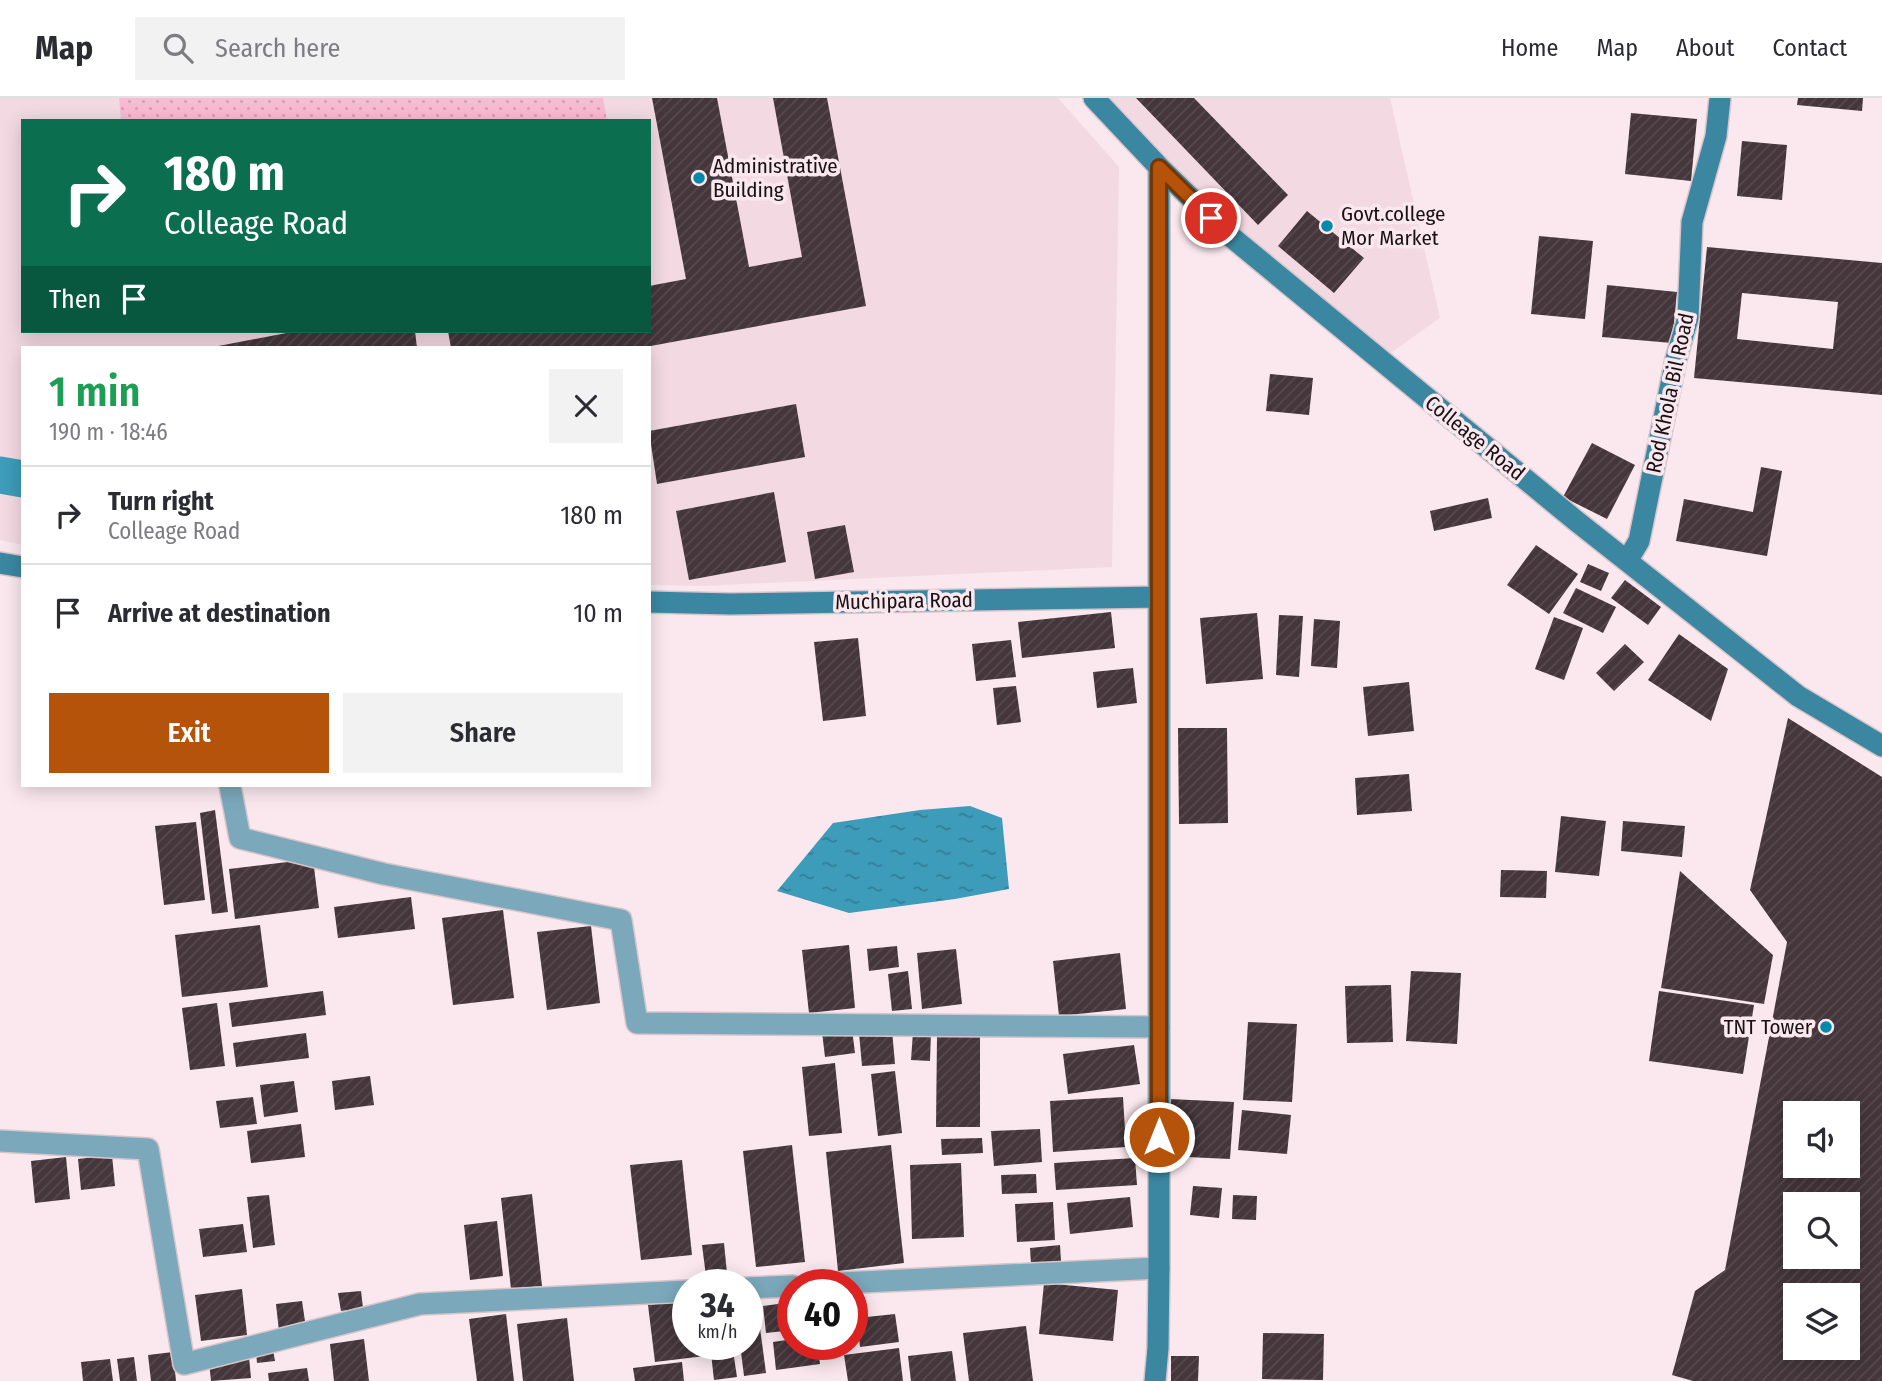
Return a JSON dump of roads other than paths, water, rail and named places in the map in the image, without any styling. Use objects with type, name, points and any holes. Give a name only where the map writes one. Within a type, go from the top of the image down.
[{"type":"street","name":"Colleage Road","points":[[1094,98],[1159,167],[1229,235],[1627,561],[1798,696],[1882,746]]},
{"type":"street","name":"Rod Khola Bil Road","points":[[1627,561],[1639,541],[1676,359],[1688,318],[1692,222],[1716,136],[1720,98]]},
{"type":"street","points":[[1154,1381],[1158,1348],[1159,1268],[1159,167]]},
{"type":"street","points":[[0,563],[21,567]]},
{"type":"street","name":"Muchipara Road","points":[[651,602],[730,604],[1159,597]]},
{"type":"street","points":[[230,787],[240,838],[384,874],[621,920],[637,1023],[1159,1027]]},
{"type":"street","points":[[0,1141],[148,1149],[184,1364],[420,1304],[672,1292]]},
{"type":"street","points":[[868,1282],[1159,1268]]},
{"type":"water","points":[[970,806],[1002,818],[1009,889],[849,913],[777,891],[833,823],[920,810]]},
{"type":"waterway","points":[[0,475],[21,479]]},
{"type":"place","name":"Administrative Building","points":[[699,178]]},
{"type":"place","name":"Govt.college Mor Market","points":[[1327,226]]},
{"type":"place","name":"TNT Tower","points":[[1826,1027]]}]
